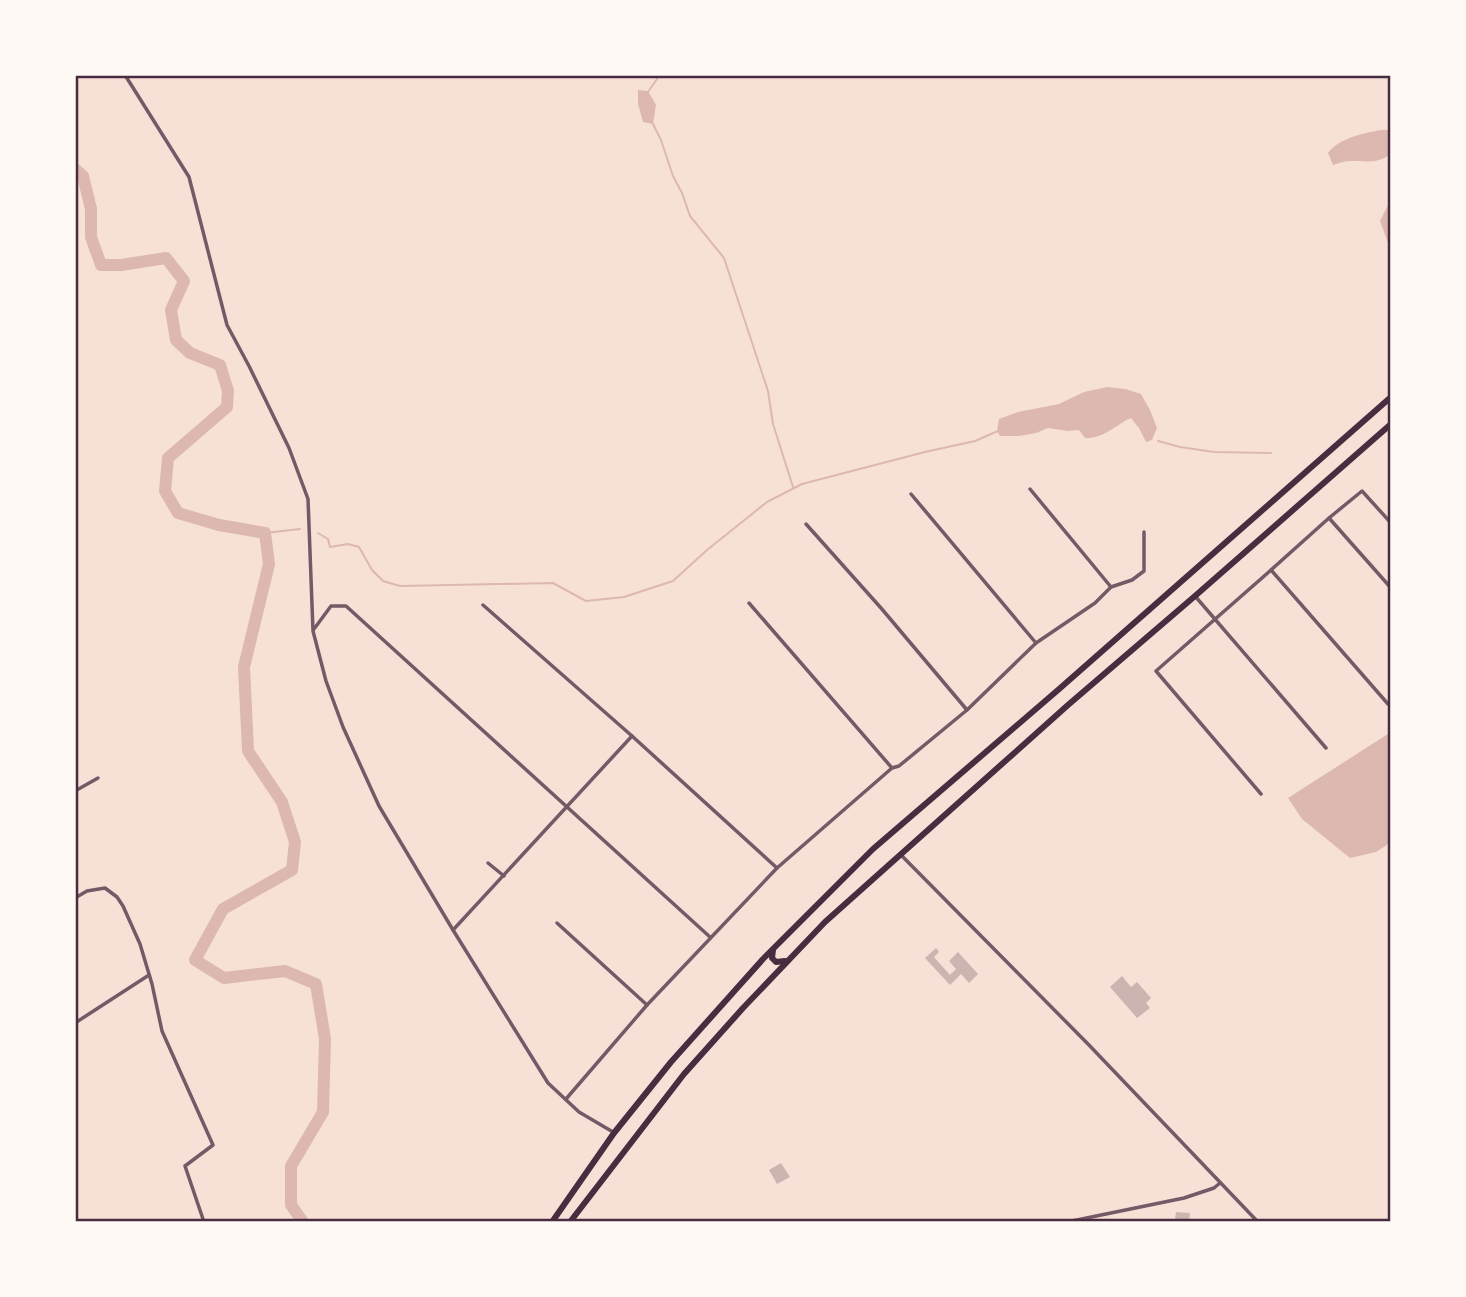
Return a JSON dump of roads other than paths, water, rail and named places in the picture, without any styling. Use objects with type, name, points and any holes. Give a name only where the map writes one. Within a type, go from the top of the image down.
[{"type":"highway","points":[[552,1222],[614,1133],[671,1062],[774,948],[873,849],[1391,397]]},
{"type":"highway","points":[[570,1222],[684,1074],[825,922],[1068,705],[1391,424]]},
{"type":"highway","points":[[774,948],[772,958],[776,962],[788,960]]},
{"type":"street","points":[[125,75],[189,177],[227,325],[289,448],[308,499],[313,631],[326,681],[343,727],[379,806],[548,1083],[579,1112],[614,1133]]},
{"type":"street","points":[[1030,489],[1111,587]]},
{"type":"street","points":[[1261,793],[1156,671],[1362,491],[1391,523]]},
{"type":"street","points":[[911,494],[1036,643]]},
{"type":"street","points":[[1329,518],[1391,588]]},
{"type":"street","points":[[806,524],[967,710]]},
{"type":"street","points":[[565,1099],[647,1005],[777,868],[892,768],[899,766],[967,710],[1036,643],[1095,603],[1111,587],[1132,580],[1144,571],[1144,532]]},
{"type":"street","points":[[1271,570],[1388,704]]},
{"type":"street","points":[[1195,596],[1326,748]]},
{"type":"street","points":[[749,603],[892,768]]},
{"type":"street","points":[[483,605],[777,868]]},
{"type":"street","points":[[313,631],[331,606],[346,606],[710,937]]},
{"type":"street","points":[[453,930],[632,736]]},
{"type":"street","points":[[75,791],[98,778]]},
{"type":"street","points":[[900,854],[1094,1049],[1258,1222]]},
{"type":"street","points":[[488,863],[503,876]]},
{"type":"street","points":[[75,898],[87,891],[105,888],[124,906],[140,944],[162,1031],[213,1145],[185,1166],[204,1222]]},
{"type":"street","points":[[557,923],[647,1005]]},
{"type":"street","points":[[75,1023],[149,975]]},
{"type":"street","points":[[1067,1222],[1184,1198],[1214,1188],[1220,1183]]},
{"type":"waterway","points":[[648,92],[657,75]]},
{"type":"waterway","points":[[653,124],[690,216],[724,258],[768,391],[773,424],[793,487]]},
{"type":"waterway","points":[[75,169],[83,176],[91,209],[91,237],[101,265],[121,265],[166,258],[184,281],[171,310],[176,340],[190,353],[220,365],[228,391],[227,407],[168,458],[165,491],[178,513],[219,525],[265,533],[269,564],[244,667],[248,751],[282,802],[295,842],[292,870],[223,909],[195,960],[224,978],[285,971],[316,984],[325,1039],[323,1112],[291,1166],[291,1205],[303,1222]]},
{"type":"waterway","points":[[318,533],[328,539],[330,547],[348,544],[359,547],[372,570],[383,581],[400,586],[553,583],[586,601],[624,597],[673,581],[767,502],[802,484],[975,441],[998,431]]},
{"type":"waterway","points":[[1158,441],[1214,452],[1271,453]]},
{"type":"waterway","points":[[265,533],[300,529]]}]
